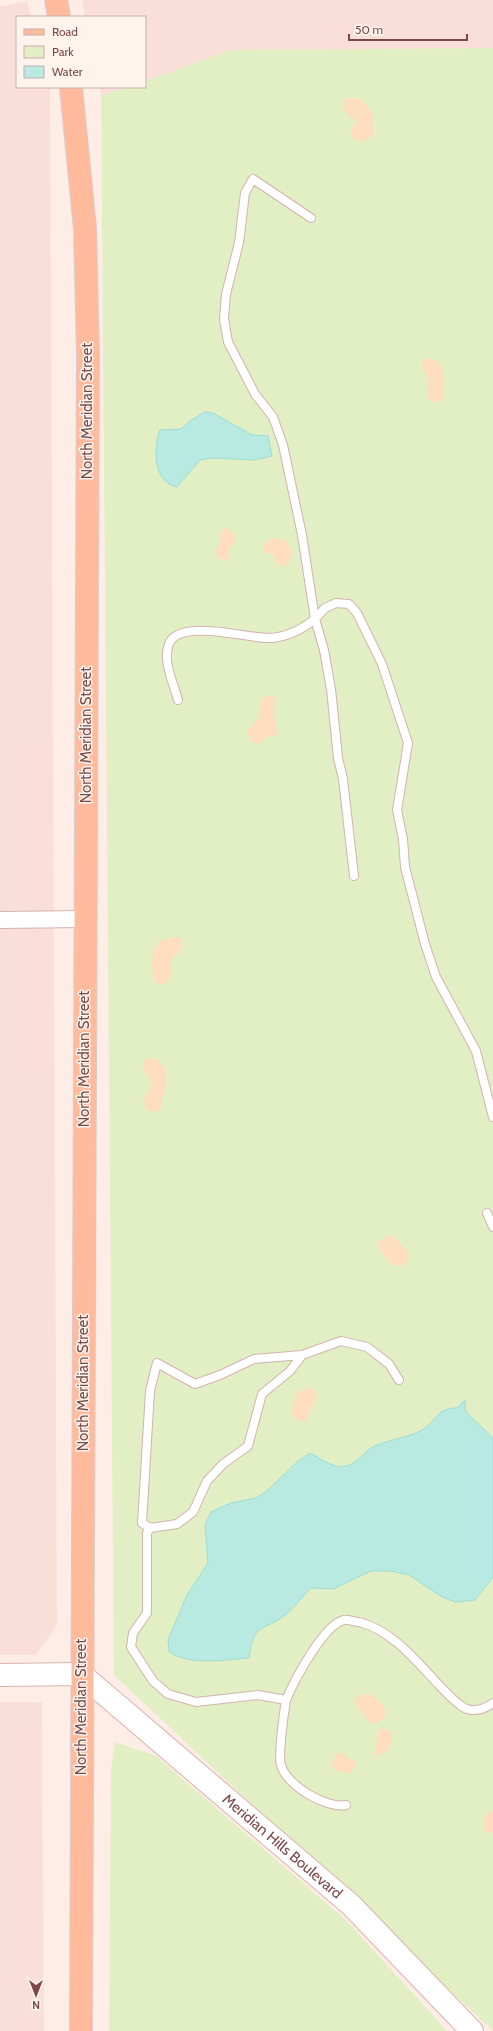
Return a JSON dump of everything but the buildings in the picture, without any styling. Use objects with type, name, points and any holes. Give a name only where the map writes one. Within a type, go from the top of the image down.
[{"type":"main road","points":[[56,0],[59,16]]},
{"type":"main road","name":"North Meridian Street","points":[[71,88],[84,222],[88,346],[84,919],[81,2031]]},
{"type":"main road","points":[[0,1675],[81,1674]]},
{"type":"main road","name":"Meridian Hills Boulevard","points":[[81,1674],[351,1905],[472,2031]]},
{"type":"street","points":[[0,920],[84,919]]},
{"type":"lane","points":[[311,218],[253,179],[245,193],[240,243],[226,294],[224,319],[228,342],[255,394],[273,417],[282,445],[302,536],[315,619],[324,650],[331,689],[338,758],[343,779],[354,876]]},
{"type":"lane","points":[[178,700],[170,672],[167,654],[169,643],[176,636],[201,629],[268,638],[300,630],[315,619],[325,608],[336,603],[349,604],[357,613],[382,664],[408,743],[397,810],[403,839],[405,867],[425,944],[436,977],[476,1052],[493,1117]]},
{"type":"lane","points":[[487,1213],[493,1227]]},
{"type":"lane","points":[[302,1355],[290,1371],[262,1394],[248,1446],[223,1464],[207,1481],[193,1512],[177,1524],[150,1528],[142,1523],[150,1391],[157,1363],[195,1384],[220,1375],[254,1359],[302,1355],[341,1341],[367,1347],[390,1364],[399,1380]]},
{"type":"lane","points":[[150,1528],[146,1533],[147,1613],[133,1633],[130,1648],[153,1681],[168,1694],[196,1702],[258,1695],[286,1700]]},
{"type":"lane","points":[[346,1805],[340,1806],[315,1798],[293,1784],[280,1765],[286,1700],[302,1668],[333,1625],[345,1619],[381,1630],[400,1646],[448,1694],[468,1709],[483,1710],[493,1703]]},
{"type":"shaded area","points":[[82,0],[493,0],[493,48],[231,50],[146,81],[146,16],[85,16]]},
{"type":"shaded area","points":[[27,1],[31,16],[16,16],[16,88],[50,88],[57,1625],[36,1655],[0,1655],[0,7]]},
{"type":"shaded area","points":[[100,88],[124,88],[101,96]]},
{"type":"shaded area","points":[[0,1702],[42,1702],[44,2031],[0,2031]]},
{"type":"green space","points":[[493,48],[493,2031],[114,1675],[101,96],[124,88],[146,88],[146,81],[231,50]]},
{"type":"green space","points":[[115,1742],[156,1756],[347,1921],[447,2031],[109,2031],[111,1770]]},
{"type":"sand","points":[[348,98],[360,98],[372,113],[373,135],[364,141],[357,141],[351,137],[355,120],[345,112],[343,101]]},
{"type":"sand","points":[[427,358],[438,362],[441,365],[443,373],[442,401],[434,402],[427,398],[429,380],[423,369],[422,361]]},
{"type":"sand","points":[[225,528],[232,531],[235,536],[235,542],[230,547],[228,562],[217,557],[215,551],[220,542],[221,532]]},
{"type":"sand","points":[[275,538],[286,541],[292,550],[290,561],[283,567],[275,562],[274,554],[265,553],[264,550],[266,541]]},
{"type":"sand","points":[[269,695],[275,698],[274,714],[277,732],[275,736],[266,737],[259,744],[250,741],[247,730],[258,720],[261,699]]},
{"type":"sand","points":[[176,937],[181,938],[183,947],[170,962],[172,971],[170,979],[164,984],[159,984],[156,982],[152,971],[152,959],[156,946],[161,940]]},
{"type":"sand","points":[[153,1058],[160,1062],[166,1072],[160,1110],[154,1112],[147,1110],[144,1101],[150,1090],[151,1083],[143,1066],[143,1062],[147,1059]]},
{"type":"sand","points":[[390,1235],[393,1236],[407,1251],[408,1260],[402,1266],[394,1265],[390,1262],[383,1255],[379,1247],[378,1243]]},
{"type":"sand","points":[[310,1388],[316,1392],[317,1399],[305,1421],[297,1420],[291,1412],[296,1393]]},
{"type":"sand","points":[[366,1693],[376,1698],[386,1711],[386,1715],[379,1722],[372,1723],[369,1721],[355,1705],[355,1698]]},
{"type":"sand","points":[[383,1728],[391,1732],[392,1742],[387,1752],[377,1756],[374,1753],[377,1743],[376,1736],[378,1731]]},
{"type":"sand","points":[[337,1753],[343,1753],[349,1759],[354,1760],[356,1763],[354,1769],[348,1773],[334,1770],[332,1764]]},
{"type":"sand","points":[[491,1811],[493,1812],[493,1833],[484,1831],[484,1817]]},
{"type":"water","points":[[205,412],[213,413],[252,435],[268,436],[272,456],[254,460],[212,458],[200,460],[177,487],[169,484],[163,479],[159,472],[157,463],[156,446],[160,430],[181,429],[190,421]]},
{"type":"water","points":[[465,1400],[466,1412],[493,1438],[493,1577],[475,1600],[455,1602],[442,1597],[409,1575],[391,1571],[371,1571],[333,1589],[311,1588],[285,1615],[260,1629],[254,1638],[249,1658],[198,1661],[169,1652],[168,1640],[187,1595],[208,1563],[205,1525],[211,1512],[231,1503],[256,1498],[267,1491],[298,1461],[310,1453],[333,1465],[341,1467],[346,1466],[355,1462],[375,1446],[421,1431],[439,1414],[451,1408],[457,1408]]}]
